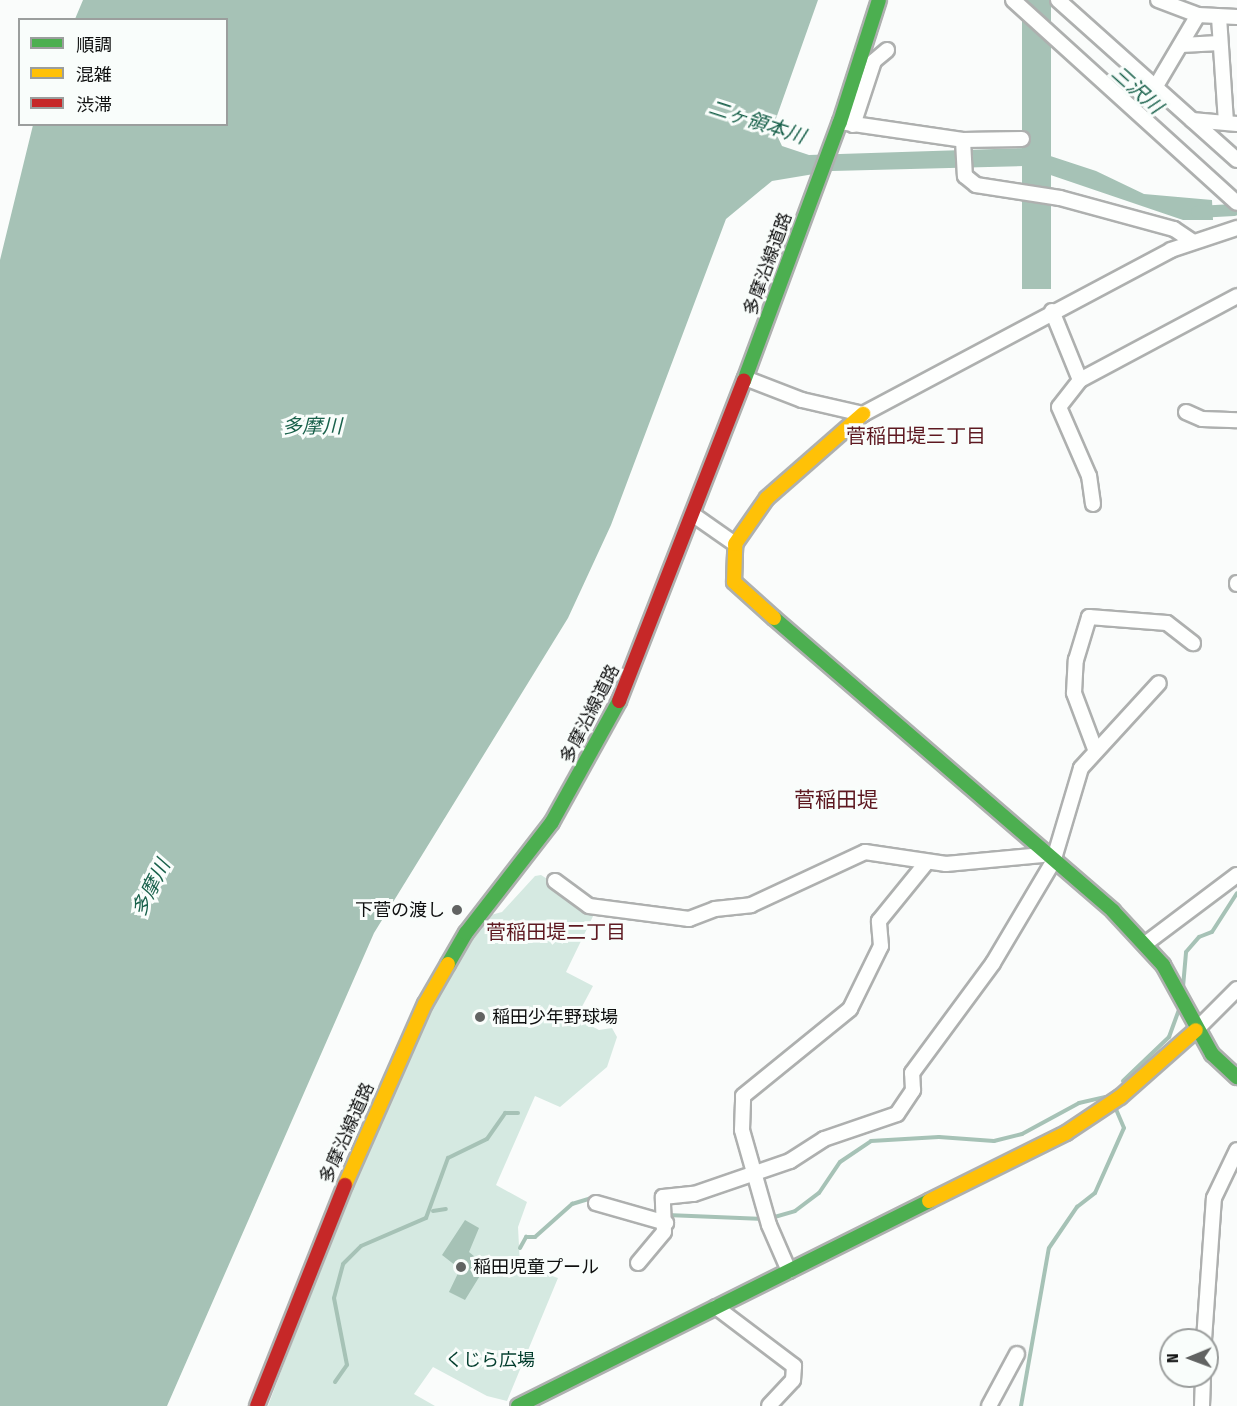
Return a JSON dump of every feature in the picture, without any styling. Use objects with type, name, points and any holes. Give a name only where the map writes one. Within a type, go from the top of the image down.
[{"type":"street","name":"多摩沿線道路","points":[[256,1406],[358,1150],[425,1004],[449,958],[552,822],[587,764],[624,693],[695,516],[810,202],[843,127],[879,0]]},
{"type":"street","points":[[1012,0],[1237,203]]},
{"type":"street","points":[[1058,0],[1237,160]]},
{"type":"street","points":[[1158,0],[1198,15],[1237,17]]},
{"type":"street","points":[[1156,86],[1198,15]]},
{"type":"street","points":[[1192,120],[1232,123],[1220,43],[1219,16]]},
{"type":"street","points":[[1180,45],[1220,43]]},
{"type":"street","points":[[887,50],[874,61],[843,127],[963,140],[1022,139]]},
{"type":"street","points":[[963,140],[965,176],[997,191],[1060,198],[1174,229],[1192,241]]},
{"type":"street","points":[[1237,228],[1192,241],[1052,311],[863,414],[780,483],[735,544],[734,582],[1048,858],[1113,910],[1145,944],[1176,989],[1196,1030],[1212,1054],[1237,1077]]},
{"type":"street","points":[[1093,504],[1089,476],[1059,407],[1080,380],[1237,296]]},
{"type":"street","points":[[1052,311],[1080,380]]},
{"type":"street","points":[[745,378],[802,400],[863,414]]},
{"type":"street","points":[[1186,412],[1203,419],[1237,420]]},
{"type":"street","points":[[695,516],[735,544]]},
{"type":"street","points":[[1095,748],[1074,693],[1076,660],[1089,617],[1167,623],[1192,643]]},
{"type":"street","points":[[638,1263],[664,1232],[666,1217],[663,1197],[694,1194],[755,1170],[790,1161],[824,1138],[897,1114],[914,1089],[912,1073],[993,963],[1048,858],[1081,768],[1095,748],[1159,683]]},
{"type":"street","points":[[555,881],[589,906],[689,919],[715,909],[751,905],[865,852],[927,862],[976,864],[1048,858]]},
{"type":"street","points":[[789,1270],[768,1219],[742,1130],[743,1096],[850,1009],[881,946],[879,921],[927,862]]},
{"type":"street","points":[[1145,944],[1237,875]]},
{"type":"street","points":[[518,1406],[1066,1133],[1120,1097],[1196,1030],[1237,989]]},
{"type":"street","points":[[1205,1328],[1214,1198],[1237,1150]]},
{"type":"street","points":[[596,1203],[666,1217]]},
{"type":"street","points":[[716,1307],[794,1366],[793,1380],[769,1406]]},
{"type":"street","points":[[988,1406],[1017,1354]]},
{"type":"street","points":[[1202,1406],[1203,1388]]},
{"type":"green space","name":"くじら広場","points":[[541,875],[596,910],[566,972],[593,986],[576,1018],[599,1030],[612,1028],[617,1037],[607,1067],[560,1107],[535,1096],[496,1185],[527,1202],[518,1227],[520,1265],[558,1278],[507,1401],[487,1396],[433,1367],[414,1394],[435,1406],[268,1406],[363,1155],[447,978],[487,916],[502,912],[535,876]]},
{"type":"water","name":"多摩川","points":[[83,0],[818,0],[773,127],[782,146],[809,155],[1026,148],[1096,171],[1144,194],[1212,200],[1213,220],[1183,220],[1024,166],[832,171],[772,181],[726,219],[611,525],[568,618],[374,933],[167,1406],[0,1406],[0,260],[33,126],[228,126],[228,18],[75,18]]},
{"type":"water","points":[[1022,0],[1051,0],[1051,289],[1022,289]]},
{"type":"water","points":[[465,1220],[479,1228],[469,1252],[486,1266],[465,1300],[449,1292],[460,1269],[442,1255]]},
{"type":"waterway","name":"二ヶ領本川","points":[[1197,212],[1234,210]]},
{"type":"waterway","points":[[1183,987],[1186,952],[1199,937],[1212,932],[1237,893]]},
{"type":"waterway","points":[[1123,1081],[1169,1037],[1179,1009]]},
{"type":"waterway","points":[[771,1218],[795,1211],[819,1193],[840,1162],[871,1141],[939,1137],[994,1141],[1022,1134],[1079,1103],[1104,1097]]},
{"type":"waterway","points":[[1021,1406],[1049,1248],[1077,1207],[1095,1193],[1124,1128],[1116,1109]]},
{"type":"waterway","points":[[335,1382],[347,1365],[334,1298],[343,1264],[361,1246],[426,1218],[448,1158],[487,1139],[505,1113],[518,1113]]},
{"type":"waterway","points":[[520,1248],[526,1237],[535,1237],[572,1204],[595,1197]]},
{"type":"waterway","points":[[637,1208],[659,1214]]},
{"type":"waterway","points":[[433,1211],[446,1209]]},
{"type":"waterway","points":[[667,1215],[764,1219]]},
{"type":"traffic: fast","points":[[744,381],[840,122],[879,0]]},
{"type":"traffic: fast","points":[[774,618],[1113,911],[1163,965],[1212,1054],[1237,1077]]},
{"type":"traffic: fast","points":[[448,964],[466,933],[552,822],[619,701]]},
{"type":"traffic: fast","points":[[518,1406],[929,1201]]},
{"type":"traffic: slow","points":[[774,618],[734,582],[735,544],[767,498],[863,414]]},
{"type":"traffic: slow","points":[[345,1185],[425,1004],[448,964]]},
{"type":"traffic: slow","points":[[929,1201],[1066,1133],[1120,1097],[1196,1030]]},
{"type":"traffic: jam","points":[[619,701],[744,381]]},
{"type":"traffic: jam","points":[[257,1406],[345,1185]]},
{"type":"place","name":"下菅の渡し","points":[[457,910]]},
{"type":"place","name":"稲田少年野球場","points":[[480,1017]]},
{"type":"place","name":"稲田児童プール","points":[[461,1267]]},
{"type":"district","name":"菅稲田堤三丁目","points":[[916,436]]},
{"type":"district","name":"菅稲田堤","points":[[836,800]]},
{"type":"district","name":"菅稲田堤二丁目","points":[[556,932]]},
{"type":"water label","name":"三沢川","points":[[1137,90]]}]
